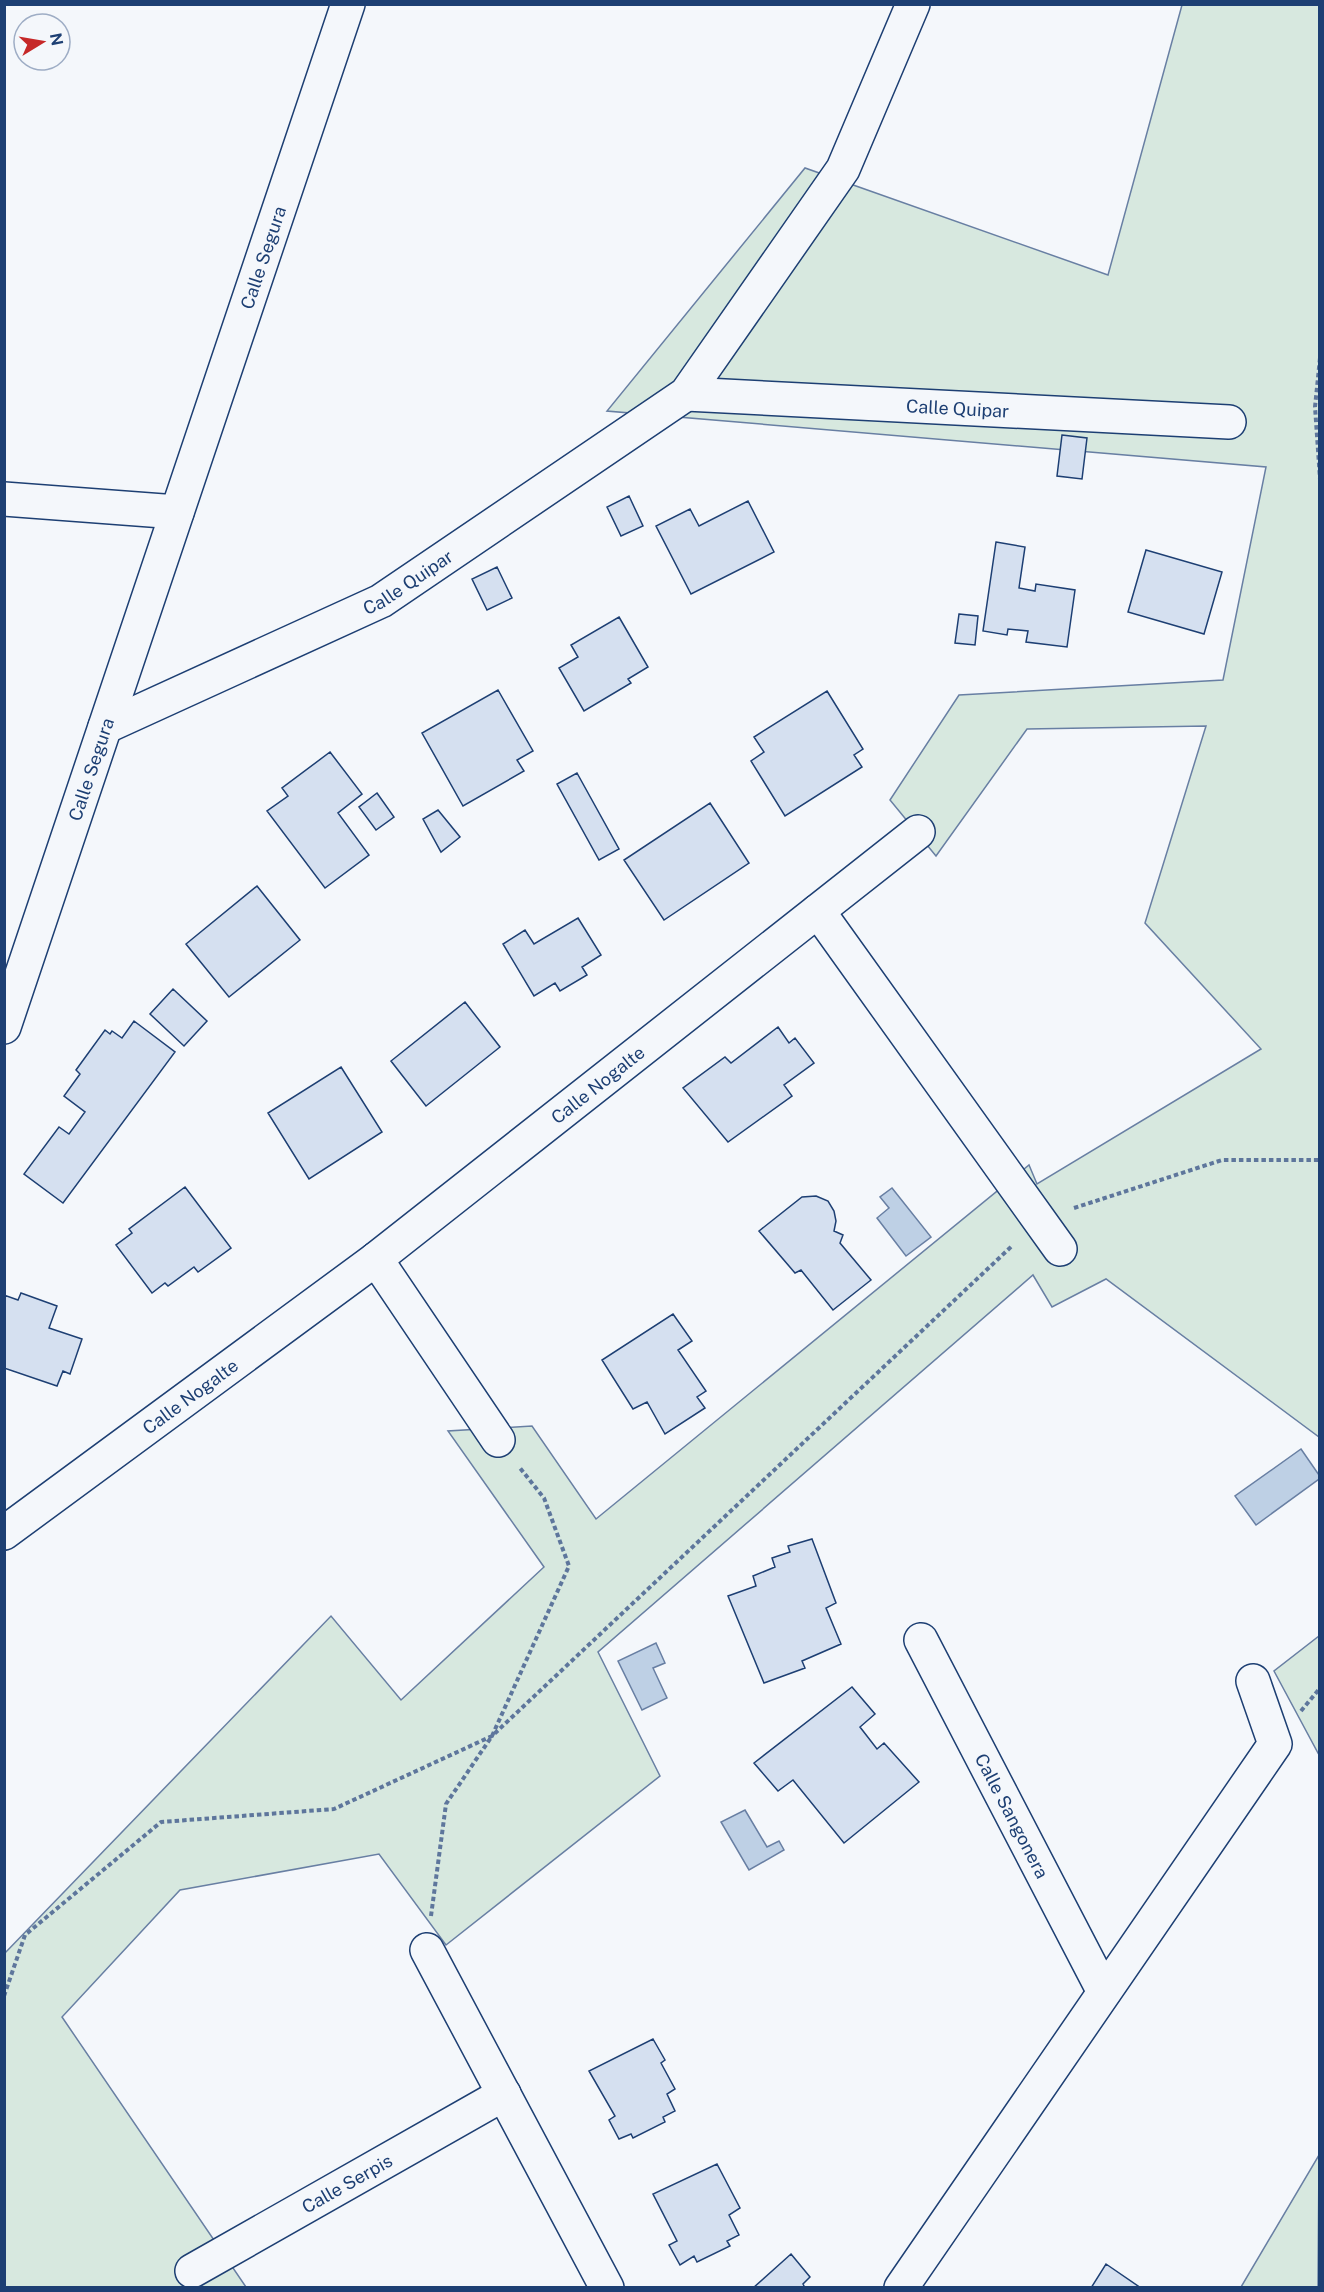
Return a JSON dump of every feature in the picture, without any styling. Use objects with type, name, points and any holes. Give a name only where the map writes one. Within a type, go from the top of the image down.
[{"type":"street","name":"Calle Segura","points":[[4,1027],[348,4]]},
{"type":"street","name":"Calle Quipar","points":[[105,726],[381,601],[686,394],[843,169],[913,4]]},
{"type":"street","name":"Calle Quipar","points":[[686,394],[1229,422]]},
{"type":"street","points":[[4,499],[177,512]]},
{"type":"street","name":"Calle Nogalte","points":[[4,1533],[376,1259],[918,832]]},
{"type":"street","points":[[818,911],[1060,1249]]},
{"type":"street","points":[[376,1259],[498,1440]]},
{"type":"street","name":"Calle Sangonera","points":[[921,1640],[1104,1992]]},
{"type":"street","points":[[901,2288],[1275,1744],[1253,1681]]},
{"type":"street","points":[[427,1950],[607,2288]]},
{"type":"street","name":"Calle Serpis","points":[[192,2271],[504,2094]]},
{"type":"path","points":[[1320,358],[1315,407],[1320,479]]},
{"type":"path","points":[[4,1996],[25,1935],[161,1822],[334,1809],[492,1736],[1039,1220],[1222,1160],[1320,1160]]},
{"type":"path","points":[[427,1950],[446,1804],[492,1736],[569,1566],[544,1498],[498,1440]]},
{"type":"shaded area","points":[[1182,5],[1319,5],[1319,1437],[1106,1279],[1052,1307],[1033,1275],[598,1652],[660,1776],[446,1945],[379,1854],[180,1890],[62,2017],[246,2287],[5,2287],[4,1954],[331,1616],[401,1700],[544,1567],[448,1431],[532,1426],[596,1519],[1029,1165],[1037,1184],[1261,1049],[1145,923],[1206,726],[1027,729],[936,856],[890,800],[959,695],[1223,680],[1266,467],[607,411],[805,168],[1108,275]]},
{"type":"shaded area","points":[[1319,1636],[1320,1751],[1318,1753],[1274,1671]]},
{"type":"shaded area","points":[[1319,2155],[1318,2287],[1241,2287]]},
{"type":"water","points":[[892,1188],[931,1237],[906,1256],[877,1218],[889,1208],[880,1197]]},
{"type":"water","points":[[1301,1449],[1319,1475],[1319,1479],[1256,1525],[1235,1496]]},
{"type":"water","points":[[656,1643],[665,1663],[653,1668],[667,1698],[642,1710],[618,1661]]},
{"type":"water","points":[[745,1810],[767,1847],[779,1841],[784,1850],[749,1870],[721,1822]]},
{"type":"building","points":[[1062,435],[1087,438],[1082,479],[1057,476]]},
{"type":"building","points":[[629,496],[643,526],[621,536],[607,507]]},
{"type":"building","points":[[748,501],[774,552],[691,594],[656,526],[690,509],[699,526]]},
{"type":"building","points":[[996,542],[1025,547],[1019,588],[1035,591],[1036,584],[1075,590],[1067,647],[1026,642],[1028,631],[1008,629],[1007,635],[983,631]]},
{"type":"building","points":[[1146,550],[1222,572],[1204,634],[1128,612]]},
{"type":"building","points":[[497,567],[512,598],[487,610],[472,579]]},
{"type":"building","points":[[959,614],[978,616],[975,645],[955,643]]},
{"type":"building","points":[[619,617],[648,667],[628,679],[631,683],[584,711],[559,668],[578,657],[571,645]]},
{"type":"building","points":[[498,690],[533,751],[517,760],[524,771],[463,806],[422,733]]},
{"type":"building","points":[[827,691],[863,749],[854,755],[862,767],[785,816],[751,761],[764,752],[754,737]]},
{"type":"building","points":[[330,752],[362,794],[338,813],[369,855],[325,888],[267,811],[288,796],[282,788]]},
{"type":"building","points":[[577,773],[619,849],[599,860],[557,784]]},
{"type":"building","points":[[377,793],[394,817],[376,830],[359,807]]},
{"type":"building","points":[[710,803],[749,863],[664,920],[624,860]]},
{"type":"building","points":[[438,810],[460,837],[441,852],[423,819]]},
{"type":"building","points":[[257,886],[300,940],[229,997],[186,944]]},
{"type":"building","points":[[578,918],[601,955],[582,967],[587,975],[560,991],[555,983],[534,996],[503,944],[525,930],[534,944]]},
{"type":"building","points":[[173,989],[207,1021],[184,1046],[150,1014]]},
{"type":"building","points":[[465,1002],[500,1047],[426,1106],[391,1061]]},
{"type":"building","points":[[134,1021],[175,1052],[63,1203],[24,1174],[59,1127],[69,1134],[85,1112],[64,1096],[80,1074],[76,1070],[105,1030],[110,1034],[112,1031],[122,1038]]},
{"type":"building","points":[[778,1027],[789,1043],[795,1038],[814,1063],[784,1085],[792,1096],[728,1142],[683,1088],[725,1057],[731,1063]]},
{"type":"building","points":[[341,1067],[382,1132],[309,1179],[268,1113]]},
{"type":"building","points":[[185,1187],[231,1248],[198,1272],[194,1267],[168,1286],[165,1283],[152,1293],[116,1245],[132,1233],[129,1229]]},
{"type":"building","points":[[816,1196],[828,1201],[834,1211],[836,1221],[834,1231],[843,1235],[840,1243],[871,1280],[833,1310],[801,1270],[795,1273],[759,1231],[802,1197]]},
{"type":"building","points":[[21,1293],[57,1306],[49,1328],[82,1339],[70,1374],[63,1371],[57,1386],[4,1368],[4,1295],[18,1300]]},
{"type":"building","points":[[673,1314],[692,1341],[678,1350],[706,1391],[697,1397],[705,1408],[665,1434],[647,1402],[633,1409],[602,1360]]},
{"type":"building","points":[[812,1539],[836,1603],[826,1608],[841,1644],[802,1661],[805,1668],[764,1683],[728,1596],[756,1586],[753,1576],[775,1567],[772,1558],[790,1552],[788,1546]]},
{"type":"building","points":[[852,1687],[875,1714],[860,1727],[877,1749],[884,1743],[919,1782],[844,1843],[793,1780],[778,1791],[754,1763]]},
{"type":"building","points":[[653,2039],[665,2060],[661,2063],[675,2089],[667,2094],[675,2111],[663,2117],[665,2122],[633,2138],[631,2134],[619,2139],[609,2120],[615,2116],[589,2071]]},
{"type":"building","points":[[717,2164],[740,2208],[729,2215],[739,2235],[727,2241],[730,2246],[697,2262],[694,2256],[680,2265],[669,2245],[677,2241],[653,2194]]},
{"type":"building","points":[[791,2254],[810,2277],[803,2284],[805,2288],[753,2288]]},
{"type":"building","points":[[1106,2264],[1141,2288],[1091,2288]]}]
